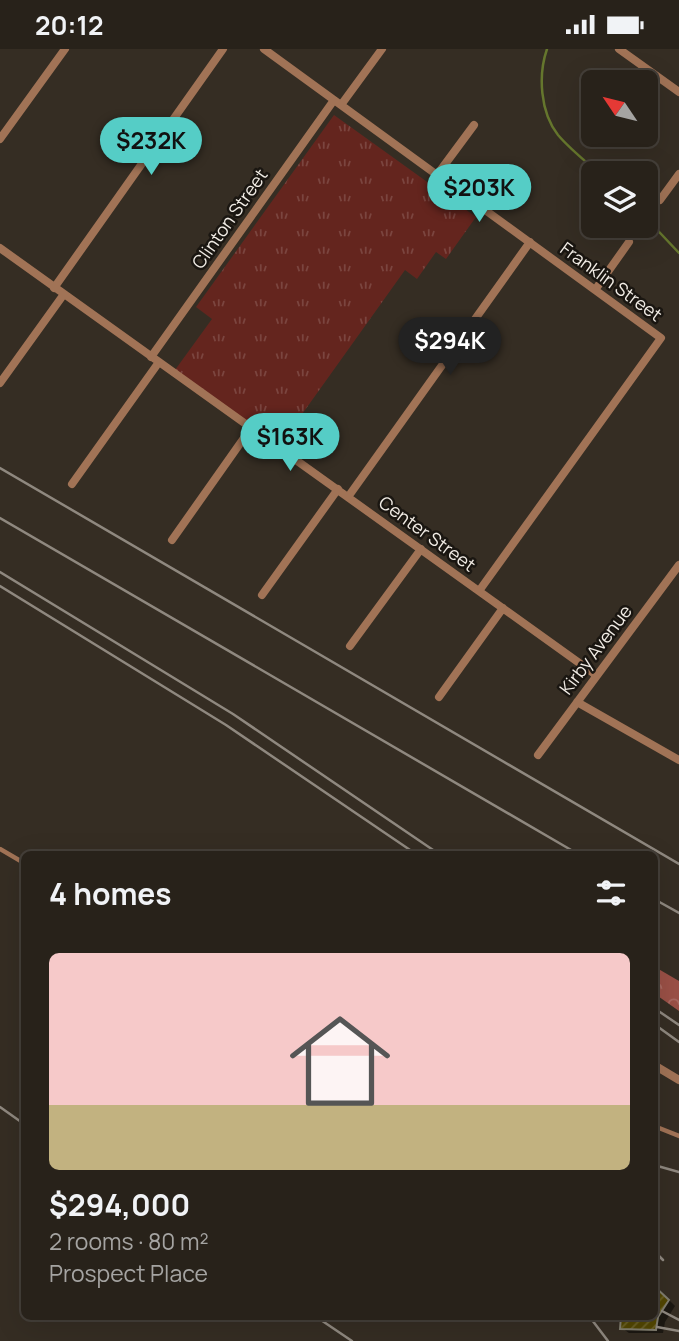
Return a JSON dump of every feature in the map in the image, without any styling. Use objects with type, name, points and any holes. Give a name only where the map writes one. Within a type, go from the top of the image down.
[{"type":"street","points":[[0,139],[65,49]]},
{"type":"street","points":[[54,288],[223,49]]},
{"type":"street","name":"Franklin Street","points":[[264,49],[661,338],[479,591]]},
{"type":"street","name":"Clinton Street","points":[[72,484],[155,360],[337,102],[382,49]]},
{"type":"street","points":[[619,49],[679,92]]},
{"type":"street","points":[[437,175],[474,125]]},
{"type":"street","points":[[660,200],[679,174]]},
{"type":"street","points":[[348,496],[530,242]]},
{"type":"street","points":[[594,290],[629,242]]},
{"type":"street","name":"Center Street","points":[[0,249],[596,675]]},
{"type":"street","points":[[0,383],[64,295]]},
{"type":"street","points":[[172,540],[251,428]]},
{"type":"street","points":[[262,595],[338,489]]},
{"type":"street","points":[[350,646],[421,549]]},
{"type":"street","name":"Kirby Avenue","points":[[538,755],[679,565]]},
{"type":"street","points":[[439,697],[503,608]]},
{"type":"street","points":[[577,702],[679,759]]},
{"type":"street","points":[[658,1067],[679,1080]]},
{"type":"lane","points":[[0,849],[21,861]]},
{"type":"lane","points":[[658,1128],[679,1136]]},
{"type":"green space","points":[[334,115],[476,217],[446,259],[436,252],[417,279],[405,270],[280,445],[175,370],[212,319],[196,307]]},
{"type":"green space","points":[[658,969],[679,981],[679,1011],[658,996]]},
{"type":"building","points":[[658,1290],[669,1300],[658,1317]]},
{"type":"building","points":[[621,1320],[658,1320],[656,1330],[620,1329]]},
{"type":"waterway","points":[[547,49],[542,70],[542,93],[547,116],[558,135],[585,161]]},
{"type":"waterway","points":[[658,231],[679,253]]},
{"type":"railway","points":[[0,468],[657,851]]},
{"type":"railway","points":[[0,518],[573,851]]},
{"type":"railway","points":[[0,572],[233,714],[435,851]]},
{"type":"railway","points":[[0,586],[226,725],[412,851]]},
{"type":"railway","points":[[658,852],[679,864]]},
{"type":"railway","points":[[658,901],[679,913]]},
{"type":"railway","points":[[658,1011],[679,1025]]},
{"type":"railway","points":[[658,1027],[679,1042]]},
{"type":"railway","points":[[0,1107],[21,1122]]},
{"type":"railway","points":[[658,1166],[679,1172]]},
{"type":"railway","points":[[658,1255],[663,1260]]},
{"type":"railway","points":[[662,1311],[679,1320]]},
{"type":"railway","points":[[321,1320],[352,1341]]},
{"type":"railway","points":[[592,1320],[608,1341]]},
{"type":"railway","points":[[657,1327],[679,1331]]}]
